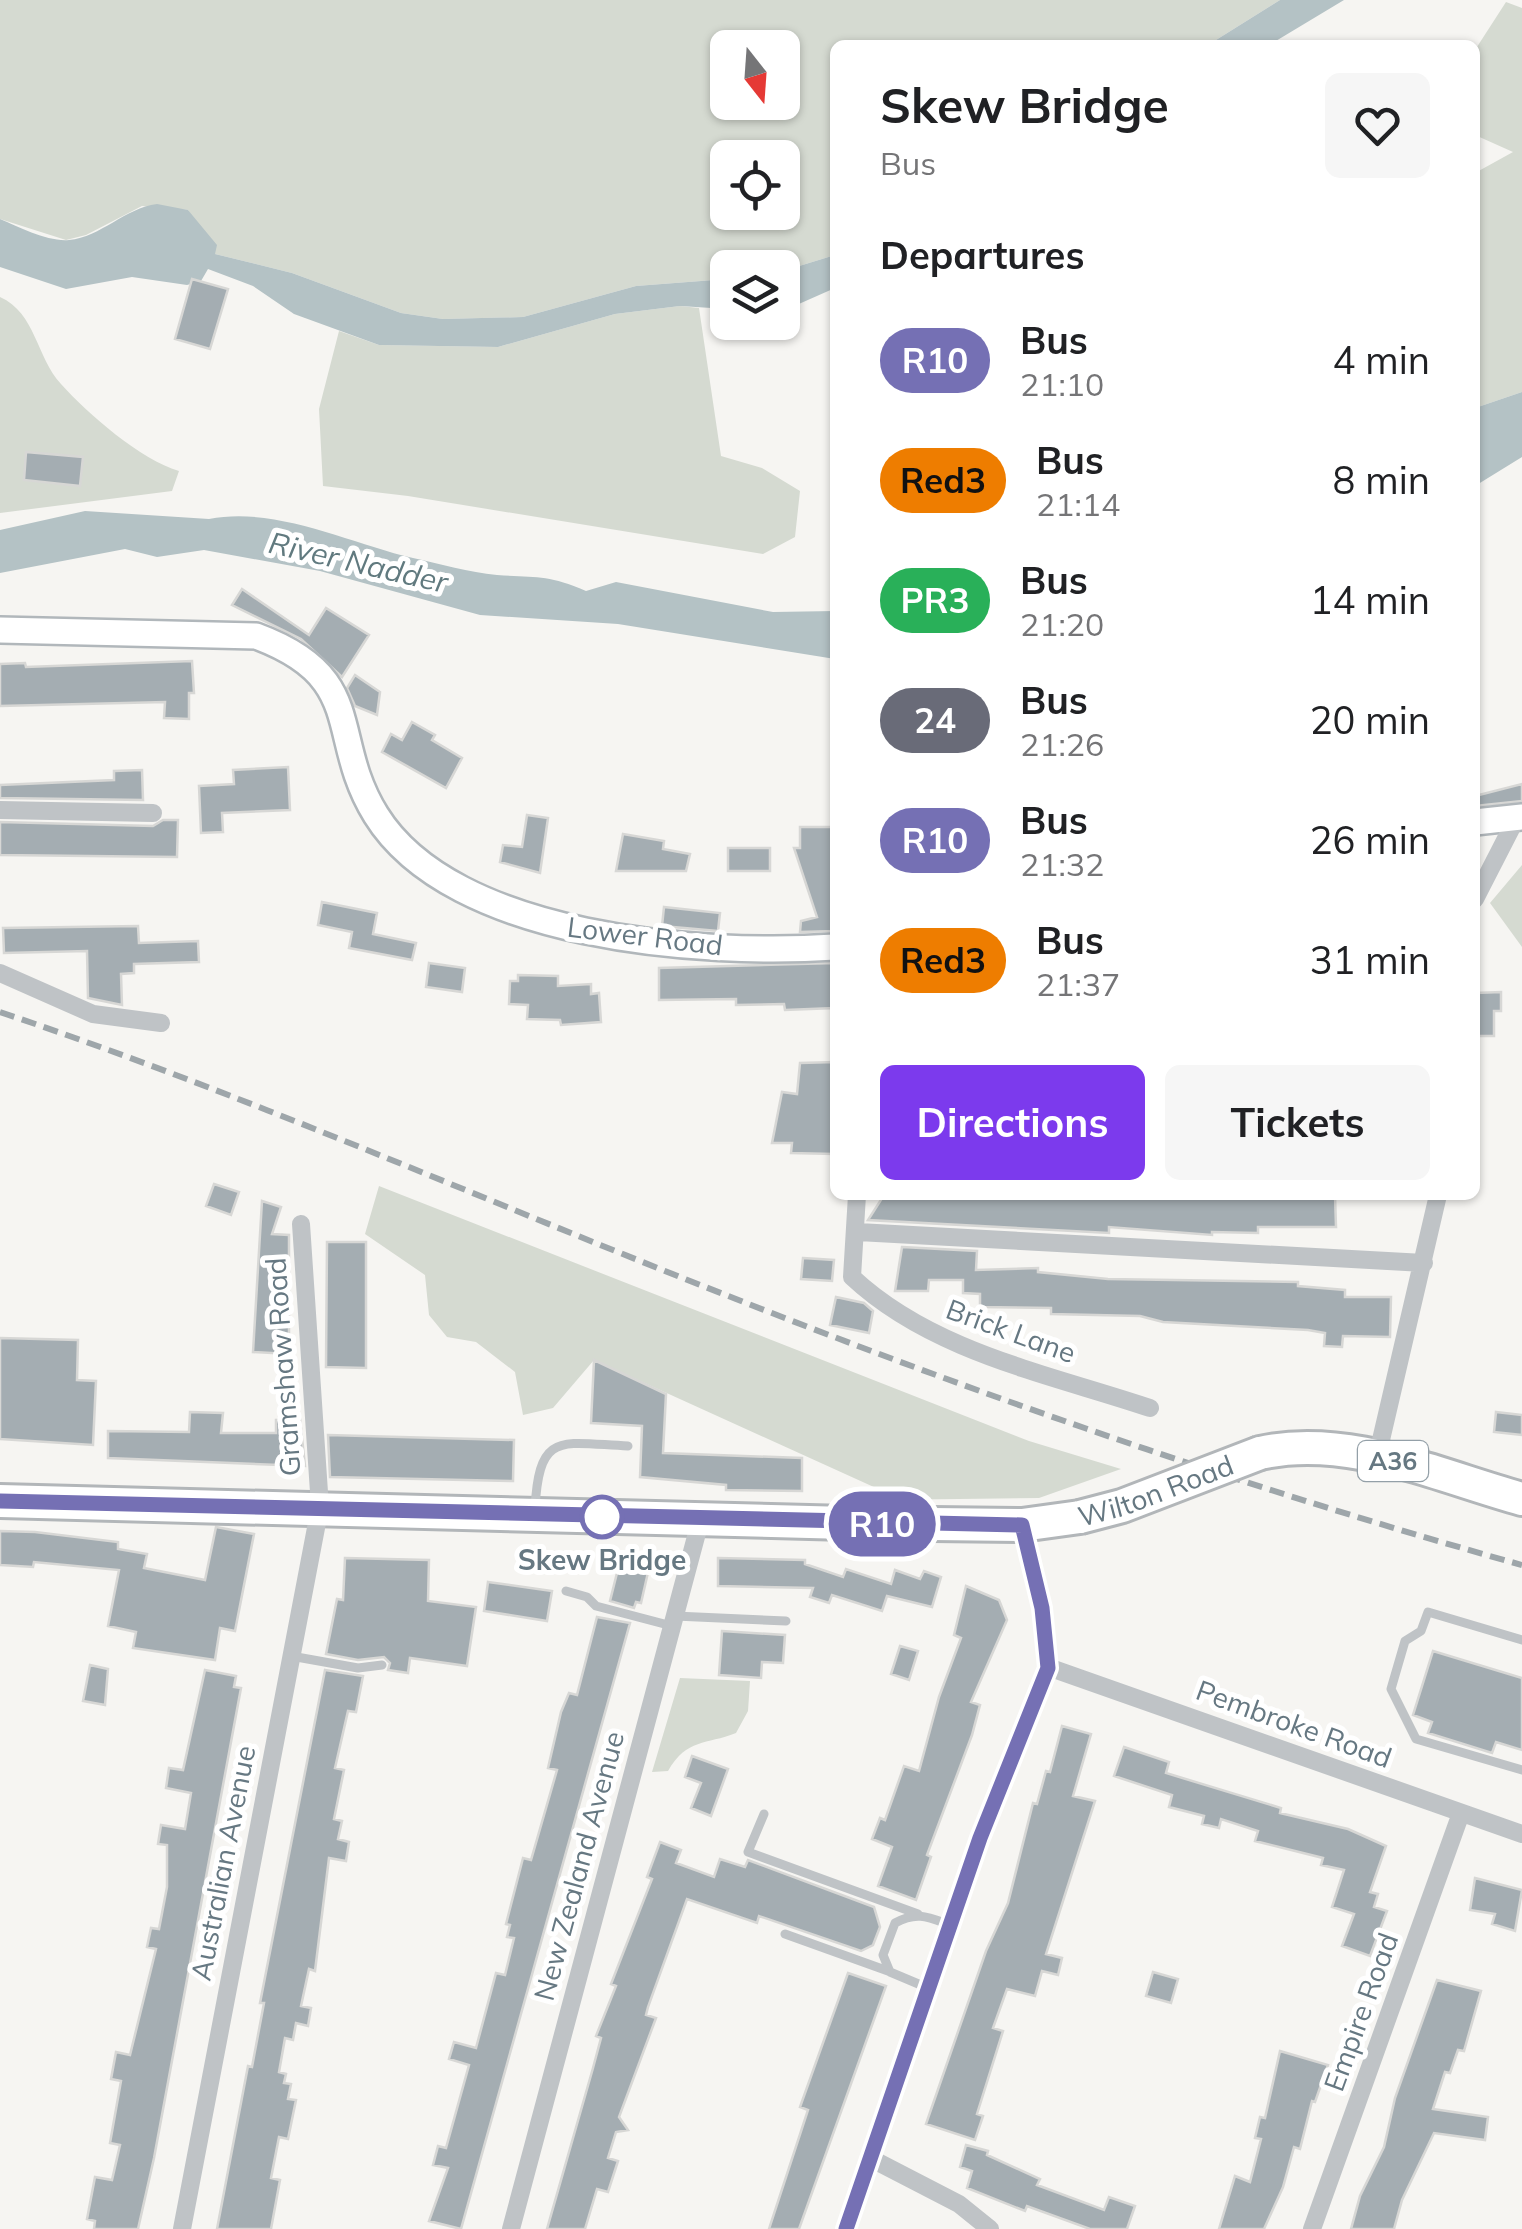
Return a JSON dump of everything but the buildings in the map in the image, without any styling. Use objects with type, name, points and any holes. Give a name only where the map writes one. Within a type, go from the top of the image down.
[{"type":"highway","name":"Wilton Road","points":[[0,1501],[1022,1525],[1122,1506],[1260,1452],[1305,1447],[1377,1457],[1522,1499]]},
{"type":"street","name":"Lower Road","points":[[0,630],[256,636],[285,646],[315,668],[336,694],[374,813],[398,844],[484,900],[580,934],[774,949],[830,948]]},
{"type":"street","points":[[0,810],[152,814]]},
{"type":"street","points":[[1480,822],[1519,818]]},
{"type":"street","points":[[1480,890],[1519,818]]},
{"type":"street","points":[[0,973],[94,1014],[160,1023]]},
{"type":"street","points":[[857,1200],[858,1232],[1424,1263]]},
{"type":"street","points":[[1377,1457],[1437,1200]]},
{"type":"street","name":"Gramshaw Road","points":[[301,1224],[320,1507]]},
{"type":"street","name":"Brick Lane","points":[[858,1232],[852,1277],[881,1304],[940,1338],[1150,1408]]},
{"type":"street","name":"Australian Avenue","points":[[182,2229],[320,1507]]},
{"type":"street","name":"New Zealand Avenue","points":[[511,2229],[701,1518]]},
{"type":"street","points":[[846,2229],[950,1925],[1048,1668],[1042,1608],[1022,1525]]},
{"type":"street","name":"Pembroke Road","points":[[1048,1668],[1522,1834]]},
{"type":"street","name":"Empire Road","points":[[1312,2229],[1461,1813]]},
{"type":"street","points":[[870,2158],[959,2204],[990,2229]]},
{"type":"lane","points":[[535,1515],[541,1460],[552,1448],[564,1443],[628,1446]]},
{"type":"lane","points":[[566,1591],[587,1597],[596,1606],[673,1621],[786,1621]]},
{"type":"lane","points":[[1522,1640],[1428,1612],[1421,1631],[1405,1641],[1391,1689],[1416,1739],[1522,1770]]},
{"type":"lane","points":[[291,1656],[358,1668],[382,1665]]},
{"type":"lane","points":[[764,1814],[748,1852],[950,1925]]},
{"type":"lane","points":[[890,1972],[883,1954],[895,1923],[918,1914]]},
{"type":"lane","points":[[784,1934],[928,1988]]},
{"type":"shaded area","points":[[0,0],[1280,0],[1216,40],[830,40],[830,257],[800,266],[800,250],[710,250],[710,280],[636,286],[523,317],[443,319],[401,313],[292,273],[215,254],[188,210],[142,206],[86,235],[66,240],[0,219]]},
{"type":"shaded area","points":[[1506,2],[1522,8],[1522,392],[1480,406],[1480,170],[1513,152],[1480,137],[1480,42]]},
{"type":"shaded area","points":[[0,297],[12,304],[29,324],[53,373],[72,396],[132,447],[179,471],[172,491],[0,513]]},
{"type":"shaded area","points":[[680,306],[699,308],[721,456],[762,468],[800,491],[795,537],[763,554],[408,496],[323,486],[319,409],[339,331],[379,345],[498,347],[615,314]]},
{"type":"shaded area","points":[[1522,865],[1522,947],[1490,903]]},
{"type":"shaded area","points":[[379,1186],[1029,1441],[1121,1469],[1039,1498],[878,1500],[876,1488],[594,1360],[553,1408],[523,1415],[515,1372],[476,1342],[447,1337],[429,1315],[425,1275],[365,1234]]},
{"type":"shaded area","points":[[680,1678],[750,1681],[748,1711],[736,1733],[698,1744],[682,1753],[668,1771],[652,1772]]},
{"type":"water","points":[[1280,0],[1344,0],[1277,40],[1216,40]]},
{"type":"water","points":[[157,204],[188,210],[217,245],[215,254],[292,273],[401,313],[443,319],[523,317],[636,286],[710,280],[710,308],[680,306],[615,314],[498,347],[379,345],[294,314],[253,286],[208,269],[201,281],[187,285],[132,277],[66,289],[0,267],[0,219],[43,236],[69,240],[92,234]]},
{"type":"water","points":[[830,257],[830,290],[800,303],[800,266]]},
{"type":"water","points":[[1522,392],[1522,457],[1480,483],[1480,406]]},
{"type":"water","name":"River Nadder","points":[[85,511],[209,519],[234,516],[286,522],[455,568],[551,579],[586,591],[616,582],[773,612],[830,611],[830,658],[618,624],[480,615],[320,571],[204,550],[157,557],[125,549],[0,573],[0,530]]},
{"type":"railway","points":[[0,1012],[278,1114],[644,1263],[930,1373],[1224,1475],[1522,1565]]},
{"type":"bus line","name":"R10","points":[[0,1501],[847,1524],[1022,1525],[1042,1608],[1048,1668],[980,1838],[846,2229]]},
{"type":"place","name":"Skew Bridge","points":[[602,1517]]}]
